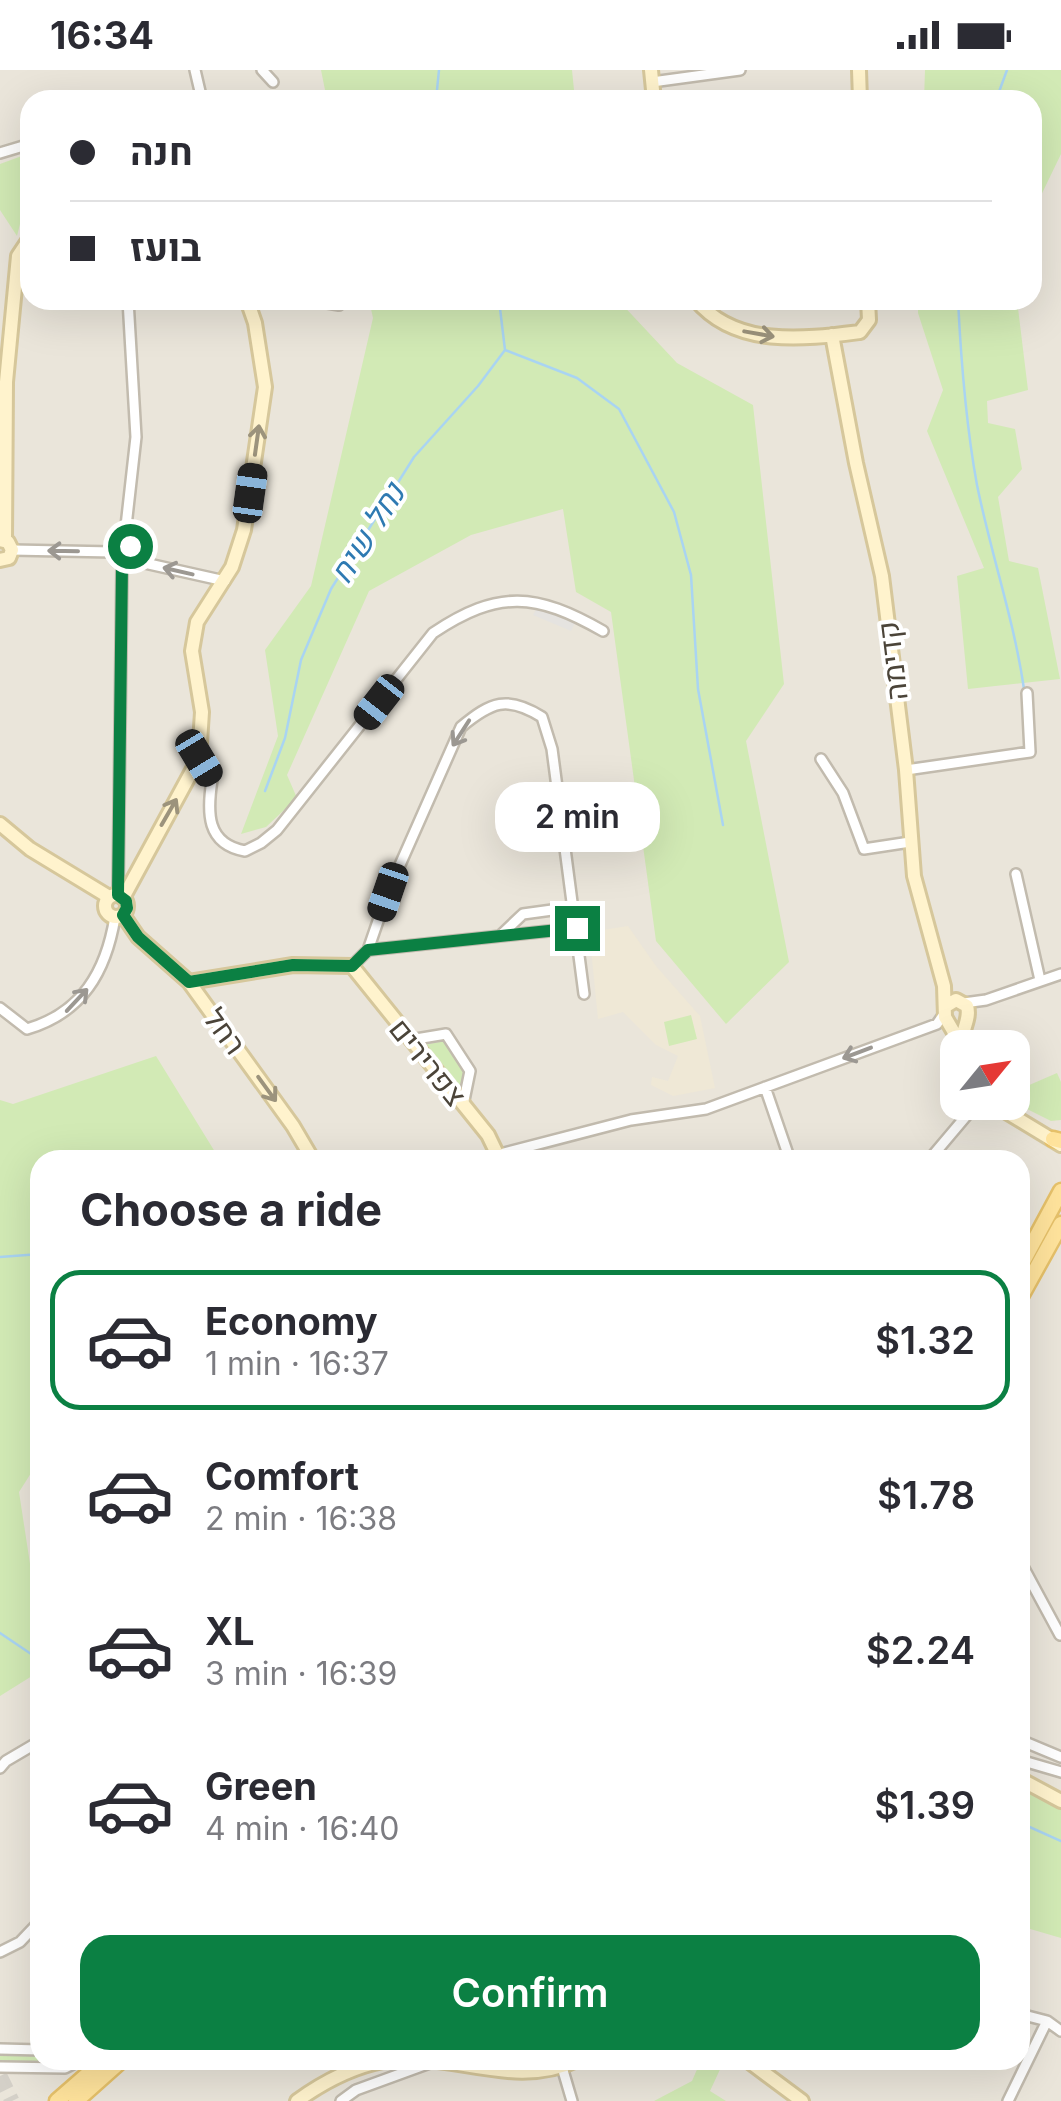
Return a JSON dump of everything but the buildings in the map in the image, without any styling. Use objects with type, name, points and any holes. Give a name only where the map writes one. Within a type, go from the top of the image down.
[{"type":"main road","points":[[1030,1248],[1061,1191]]},
{"type":"main road","points":[[1030,1280],[1061,1224]]},
{"type":"main road","points":[[76,2094],[94,2070]]},
{"type":"main road","points":[[57,2101],[94,2084],[110,2070]]},
{"type":"street","points":[[262,70],[273,82]]},
{"type":"street","points":[[652,76],[740,70]]},
{"type":"street","points":[[0,563],[9,558],[6,382],[20,253]]},
{"type":"street","points":[[124,544],[136,437],[129,310]]},
{"type":"street","points":[[116,897],[199,758],[202,712],[192,651],[197,622],[225,582],[244,530],[265,387],[250,310]]},
{"type":"street","points":[[706,310],[716,320],[753,335],[832,336],[860,332],[869,320],[868,310]]},
{"type":"street","name":"קדימה","points":[[832,336],[882,576],[920,908],[956,1012]]},
{"type":"street","points":[[6,543],[114,552]]},
{"type":"street","points":[[116,897],[126,562],[132,549],[124,544],[116,546],[116,561],[126,562],[225,582]]},
{"type":"street","points":[[199,758],[212,780],[207,809],[212,831],[225,844],[245,851],[277,830],[433,634],[458,616],[497,603],[540,601],[603,630]]},
{"type":"street","points":[[906,770],[1030,752],[1028,694]]},
{"type":"street","points":[[189,982],[293,965],[352,966],[368,950],[388,892],[461,727],[483,708],[509,702],[542,717],[552,749],[584,994]]},
{"type":"street","points":[[821,759],[843,792],[864,849],[910,842]]},
{"type":"street","points":[[0,824],[41,856],[116,897],[127,908],[119,916],[109,952],[88,988],[68,1011],[54,1021],[27,1029],[0,1008]]},
{"type":"street","points":[[1016,874],[1040,980]]},
{"type":"street","points":[[500,936],[523,914],[574,907]]},
{"type":"street","name":"רחל","points":[[119,916],[189,982],[307,1150]]},
{"type":"street","points":[[368,950],[577,928]]},
{"type":"street","name":"צפרירים","points":[[352,966],[488,1134],[496,1150]]},
{"type":"street","points":[[524,1150],[631,1120],[706,1108],[1061,974]]},
{"type":"street","points":[[956,1012],[960,1030]]},
{"type":"street","points":[[410,1040],[446,1034],[470,1071],[462,1106]]},
{"type":"street","points":[[765,1087],[787,1150]]},
{"type":"street","points":[[937,1150],[963,1120]]},
{"type":"street","points":[[1021,1120],[1058,1142]]},
{"type":"street","points":[[1030,1580],[1060,1635]]},
{"type":"street","points":[[1030,1744],[1061,1757]]},
{"type":"street","points":[[0,1768],[30,1747]]},
{"type":"street","points":[[1030,1763],[1061,1772]]},
{"type":"street","points":[[1030,1784],[1061,1800]]},
{"type":"street","points":[[0,1952],[20,1942],[30,1932]]},
{"type":"street","points":[[1030,2017],[1061,2032]]},
{"type":"street","points":[[1030,2056],[1047,2022]]},
{"type":"street","points":[[0,2050],[30,2050]]},
{"type":"street","points":[[0,2067],[30,2067]]},
{"type":"street","points":[[62,2070],[76,2094]]},
{"type":"street","points":[[94,2084],[100,2070]]},
{"type":"street","points":[[297,2101],[322,2083],[358,2070]]},
{"type":"street","points":[[341,2101],[356,2090],[412,2070]]},
{"type":"street","points":[[506,2070],[556,2070]]},
{"type":"street","points":[[563,2070],[572,2101]]},
{"type":"street","points":[[760,2070],[802,2101]]},
{"type":"street","points":[[1008,2101],[1023,2070]]},
{"type":"shaded area","points":[[0,70],[1061,70],[1061,2101],[0,2101]]},
{"type":"shaded area","points":[[539,604],[577,619],[571,631],[533,615]]},
{"type":"shaded area","points":[[628,926],[656,966],[700,1016],[715,1088],[673,1096],[651,1085],[652,1077],[668,1081],[678,1056],[656,1045],[623,1012],[598,1019],[590,939],[596,931]]},
{"type":"green space","points":[[321,70],[572,70],[574,90],[325,90]]},
{"type":"green space","points":[[925,70],[1061,70],[1061,154],[1042,193],[1042,90],[924,90]]},
{"type":"green space","points":[[20,157],[17,236],[0,210],[0,164]]},
{"type":"green space","points":[[371,310],[627,310],[677,363],[753,405],[784,684],[746,741],[789,962],[726,1024],[656,941],[611,612],[576,592],[563,509],[471,535],[369,591],[287,775],[297,798],[266,827],[241,834],[278,736],[265,650],[311,586],[373,318]]},
{"type":"green space","points":[[1018,310],[1028,390],[987,401],[988,423],[1015,429],[1022,469],[998,497],[1009,561],[1038,568],[1060,679],[968,689],[957,576],[984,568],[927,431],[943,390],[918,313]]},
{"type":"green space","points":[[691,1015],[697,1039],[669,1046],[664,1022]]},
{"type":"green space","points":[[444,1041],[464,1072],[459,1090],[424,1045]]},
{"type":"green space","points":[[156,1056],[214,1150],[30,1150],[30,1475],[19,1492],[30,1564],[30,1677],[0,1696],[0,1100],[13,1104]]},
{"type":"green space","points":[[1057,1073],[1061,1082],[1061,1120],[1051,1121],[1030,1110],[1030,1085]]},
{"type":"green space","points":[[1030,1786],[1061,1803],[1061,1938],[1030,1929]]},
{"type":"green space","points":[[0,2053],[30,2054],[30,2064],[0,2064]]},
{"type":"green space","points":[[697,2070],[720,2070],[710,2091],[726,2101],[654,2101],[692,2081]]},
{"type":"waterway","name":"נחל שיח","points":[[437,90],[439,70]]},
{"type":"waterway","points":[[1000,90],[1007,70]]},
{"type":"waterway","name":"נחל שיח","points":[[265,791],[285,738],[301,660],[331,589],[414,457],[505,350],[500,310]]},
{"type":"waterway","points":[[959,310],[973,462],[1024,689]]},
{"type":"waterway","points":[[505,350],[577,378],[619,409],[674,512],[691,575],[698,689],[723,825]]},
{"type":"waterway","points":[[0,1257],[30,1255]]},
{"type":"waterway","points":[[0,1633],[30,1653]]},
{"type":"waterway","points":[[1030,1827],[1061,1841]]},
{"type":"tunnel","points":[[0,2076],[12,2101]]},
{"type":"route","points":[[130,546],[132,558],[122,564],[118,895],[126,901],[123,915],[138,937],[189,982],[293,965],[352,966],[368,950],[577,928]]}]
